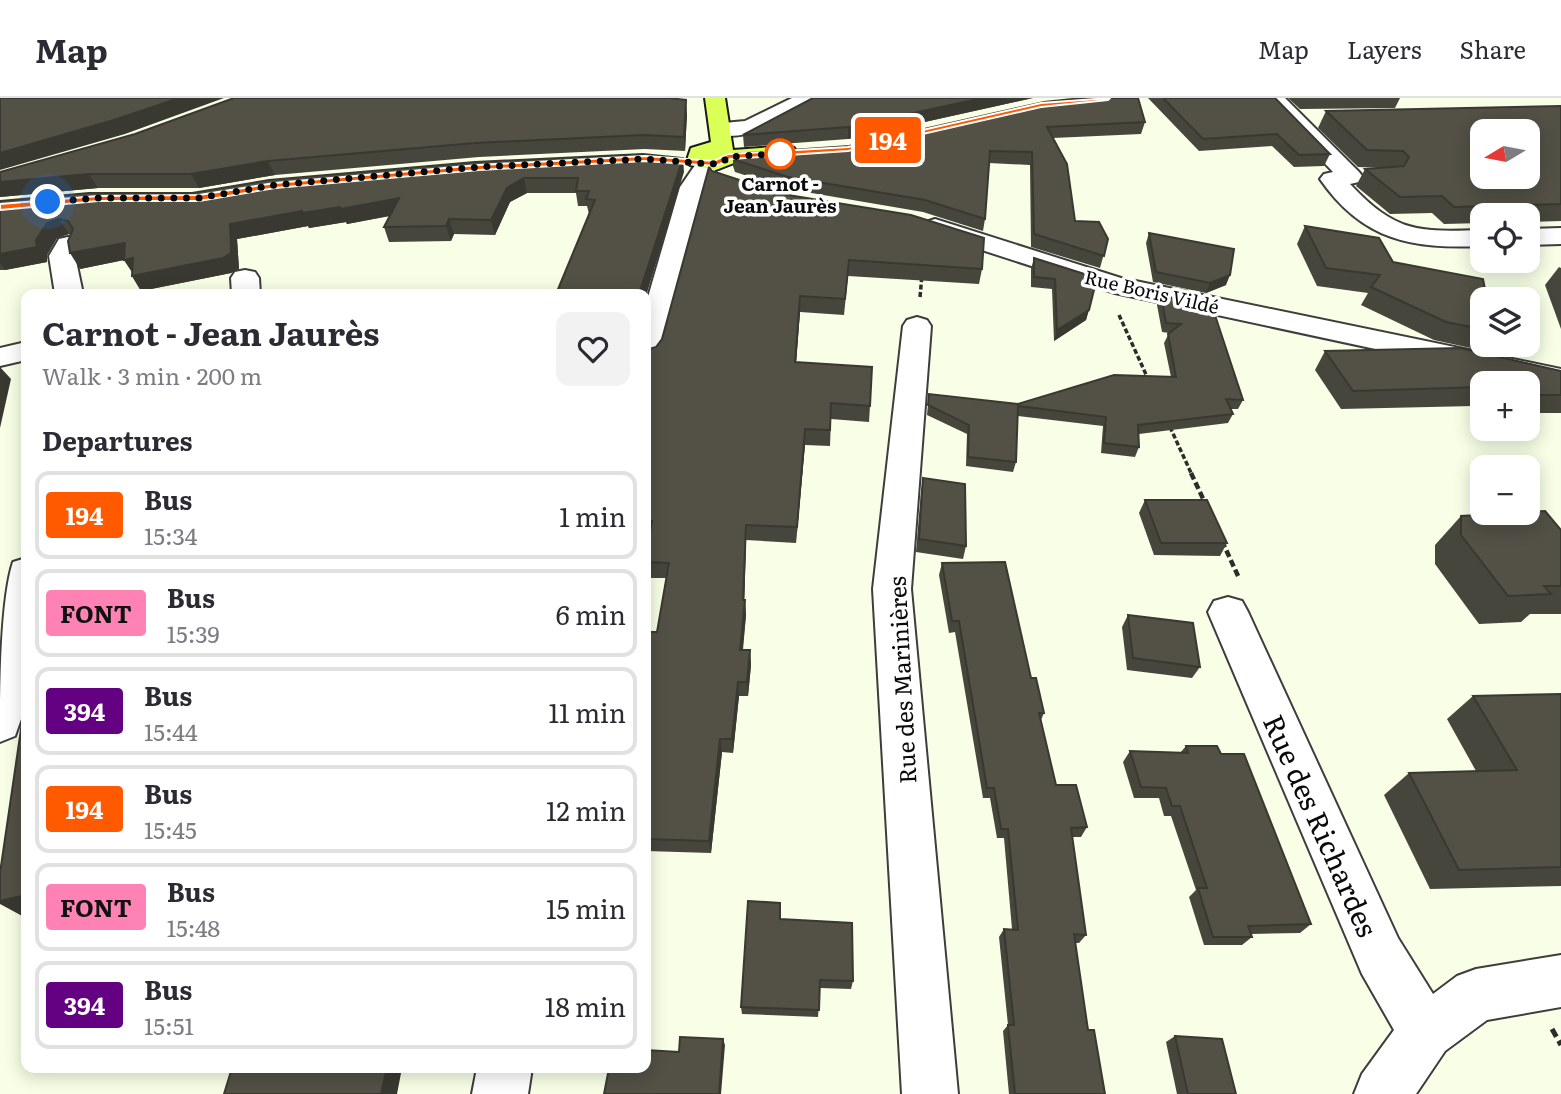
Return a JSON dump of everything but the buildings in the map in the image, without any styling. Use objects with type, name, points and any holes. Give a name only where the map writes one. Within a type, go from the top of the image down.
[{"type":"main road","points":[[715,98],[717,163],[812,151]]},
{"type":"street","points":[[651,335],[691,187],[749,127],[809,98]]},
{"type":"street","points":[[1273,98],[1294,119],[1363,176],[1332,179],[1363,212],[1386,228],[1438,240],[1470,239]]},
{"type":"street","points":[[1294,119],[1320,119]]},
{"type":"street","points":[[673,162],[717,163]]},
{"type":"street","name":"Rue Boris Vildé","points":[[920,222],[1103,281],[1561,379]]},
{"type":"street","points":[[1540,237],[1561,236]]},
{"type":"street","points":[[68,245],[62,256],[68,289]]},
{"type":"street","name":"Rue des Marinières","points":[[917,326],[892,589],[930,1094]]},
{"type":"street","points":[[0,357],[21,352]]},
{"type":"street","points":[[0,723],[11,684],[21,609]]},
{"type":"street","name":"Rue des Richardes","points":[[1228,612],[1380,956],[1426,1032]]},
{"type":"street","points":[[1382,1094],[1426,1032],[1476,995],[1561,981]]},
{"type":"street","points":[[500,1094],[504,1073]]},
{"type":"path","points":[[917,326],[920,222]]},
{"type":"path","points":[[1103,281],[1154,392]]},
{"type":"path","points":[[1165,416],[1210,515]]},
{"type":"path","points":[[1222,539],[1246,594],[1228,612]]},
{"type":"bus line","name":"194","points":[[0,207],[98,198],[199,198],[275,185],[479,167],[645,159],[716,163],[723,162],[728,157],[848,149],[1041,105],[1108,98]]},
{"type":"place","name":"Carnot - Jean Jaurès","points":[[780,154]]},
{"type":"route","points":[[48,202],[98,198],[199,198],[275,185],[479,167],[645,159],[712,164],[723,162],[728,157],[788,153],[780,154]]}]
